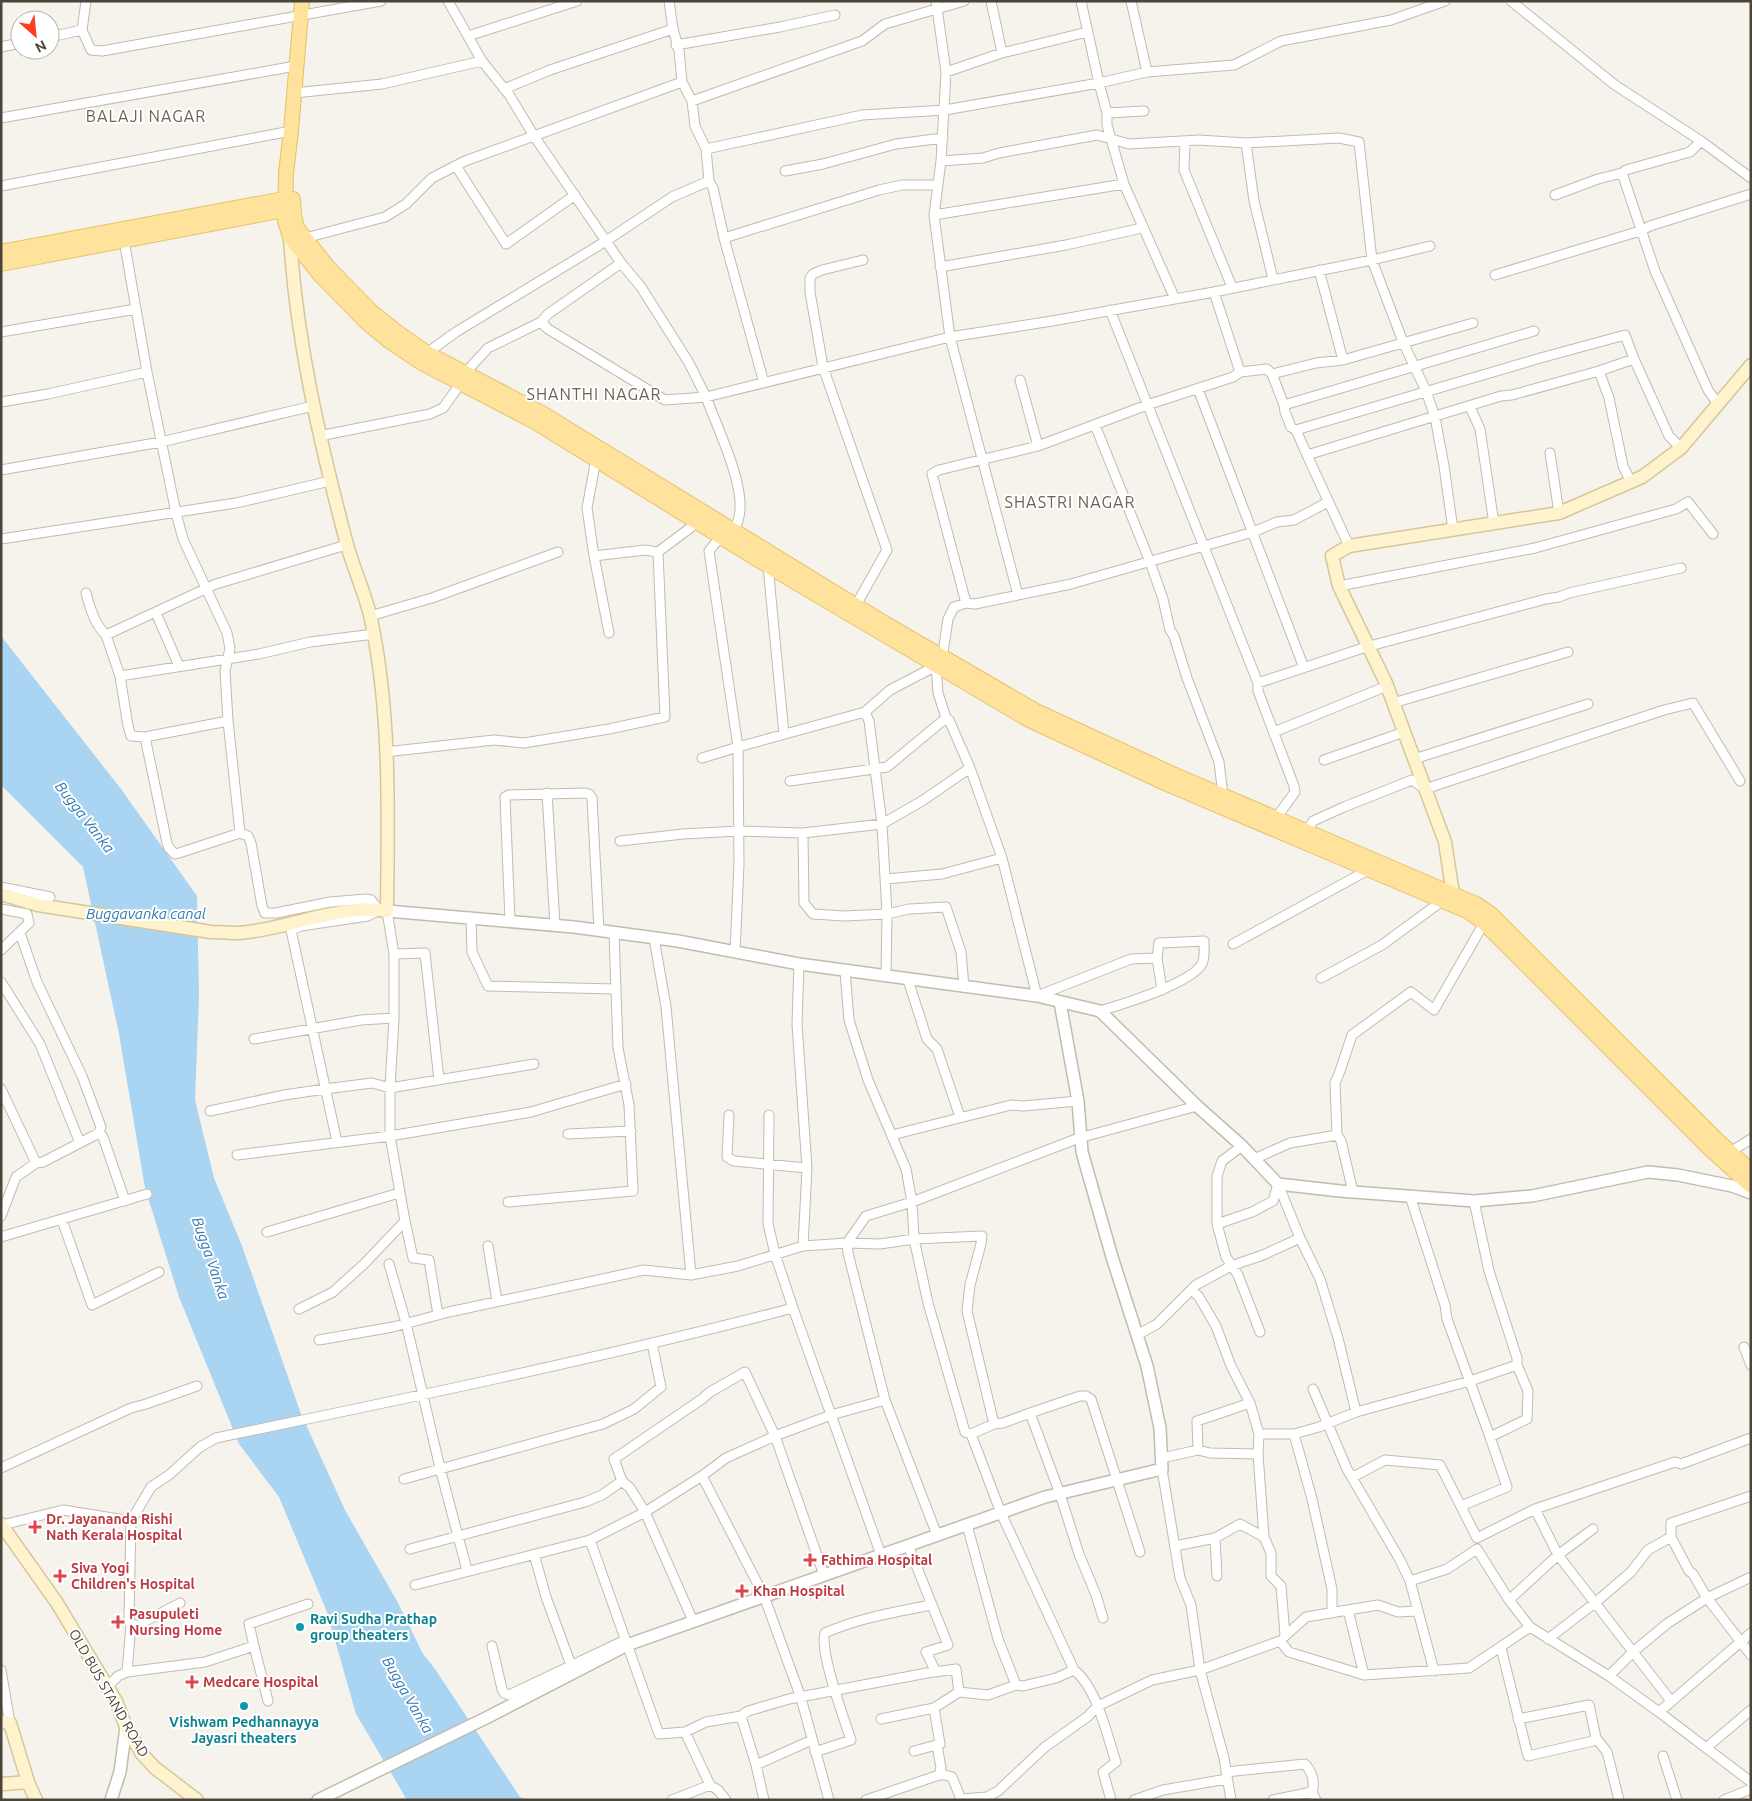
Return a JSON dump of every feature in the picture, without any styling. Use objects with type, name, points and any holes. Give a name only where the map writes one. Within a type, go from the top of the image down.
[{"type":"main road","points":[[1,894],[38,905],[211,932],[239,933],[326,914],[371,909],[383,910],[388,800],[382,694],[374,634],[370,616],[346,545],[318,436],[294,284],[290,237],[285,221],[284,204],[301,8]]},
{"type":"main road","points":[[291,131],[294,215],[297,228],[328,267],[372,312],[397,332],[463,378],[698,522],[728,536],[856,605],[939,662],[1029,720],[1167,784],[1370,869],[1448,900],[1476,904],[1491,914],[1729,1158],[1751,1186]]},
{"type":"main road","points":[[1,264],[124,240],[284,204]]},
{"type":"main road","points":[[1,252],[284,204]]},
{"type":"main road","points":[[290,237],[320,275],[365,321],[389,341],[420,362],[463,378],[542,413],[728,536],[768,566],[939,662],[1036,712],[1175,775],[1307,831],[1469,912],[1484,923],[1729,1158],[1751,1171]]},
{"type":"main road","points":[[1448,900],[1445,842],[1387,686],[1339,586],[1332,556],[1349,546],[1559,513],[1642,477],[1681,448],[1751,365]]},
{"type":"main road","name":"OLD BUS STAND ROAD","points":[[2,1525],[57,1603],[108,1686],[116,1700],[126,1727],[142,1754],[155,1768],[192,1799]]},
{"type":"main road","points":[[6,1722],[36,1800]]},
{"type":"main road","points":[[2,1784],[28,1782]]},
{"type":"street","points":[[86,1],[82,30],[90,50],[102,51],[301,8],[381,1]]},
{"type":"street","points":[[448,1],[482,61],[504,89],[621,263],[642,287],[689,362],[706,397],[736,478],[740,510],[728,536],[709,552],[738,748],[739,831],[735,952]]},
{"type":"street","points":[[468,36],[578,1]]},
{"type":"street","points":[[669,1],[676,45],[679,50],[682,82],[692,101],[695,126],[706,150],[709,181],[713,188],[724,238],[764,383]]},
{"type":"street","points":[[692,101],[862,41],[885,24],[937,5],[964,1]]},
{"type":"street","points":[[991,1],[1002,53]]},
{"type":"street","points":[[1081,1],[1107,113],[1110,139],[1124,184],[1175,299]]},
{"type":"street","points":[[1131,1],[1147,72]]},
{"type":"street","points":[[706,150],[862,115],[945,110],[1099,83],[1147,72],[1234,65],[1282,41],[1390,20],[1445,1]]},
{"type":"street","points":[[1511,1],[1615,85],[1700,141],[1751,178]]},
{"type":"street","points":[[937,5],[946,72],[943,138],[934,215],[940,267],[950,337],[1018,595]]},
{"type":"street","points":[[676,45],[780,28],[835,15]]},
{"type":"street","points":[[504,89],[550,70],[673,28]]},
{"type":"street","points":[[60,35],[82,30]]},
{"type":"street","points":[[946,72],[1002,53],[1087,32]]},
{"type":"street","points":[[294,93],[382,84],[482,61]]},
{"type":"street","points":[[1,118],[296,66]]},
{"type":"street","points":[[305,238],[386,217],[406,204],[432,178],[465,161],[682,82]]},
{"type":"street","points":[[1107,113],[1144,111]]},
{"type":"street","points":[[1,186],[291,131]]},
{"type":"street","points":[[941,161],[983,158],[999,152],[1097,135],[1129,144],[1199,140],[1246,143],[1339,138],[1359,142],[1372,260],[1403,342],[1426,391],[1435,418],[1453,530]]},
{"type":"street","points":[[785,171],[823,164],[896,144],[943,138]]},
{"type":"street","points":[[1555,195],[1622,173],[1626,170],[1690,152],[1700,141]]},
{"type":"street","points":[[1185,142],[1184,170],[1232,288]]},
{"type":"street","points":[[1246,143],[1254,201],[1273,280]]},
{"type":"street","points":[[456,166],[506,244],[575,195]]},
{"type":"street","points":[[1622,173],[1655,271],[1708,390],[1718,404]]},
{"type":"street","points":[[427,353],[456,332],[606,241],[672,197],[709,181]]},
{"type":"street","points":[[934,215],[1124,184]]},
{"type":"street","points":[[724,238],[879,190],[902,185],[938,185]]},
{"type":"street","points":[[1495,275],[1640,231],[1650,226],[1751,194]]},
{"type":"street","points":[[940,267],[1066,245],[1142,228]]},
{"type":"street","points":[[124,240],[147,372],[176,513],[183,539],[227,633],[230,648],[225,671],[228,721],[240,833]]},
{"type":"street","points":[[541,322],[548,329],[665,400],[706,397],[950,337],[1214,292],[1372,260],[1430,246]]},
{"type":"street","points":[[856,605],[887,550],[824,368],[810,292],[810,278],[813,274],[822,270],[863,260]]},
{"type":"street","points":[[318,436],[430,414],[443,408],[463,378],[488,348],[541,322],[548,314],[621,263]]},
{"type":"street","points":[[1320,270],[1343,360]]},
{"type":"street","points":[[1214,292],[1240,372]]},
{"type":"street","points":[[1,332],[136,309]]},
{"type":"street","points":[[1110,310],[1258,683],[1258,690],[1294,786],[1295,792],[1276,818]]},
{"type":"street","points":[[1272,374],[1316,363],[1343,360],[1473,323]]},
{"type":"street","points":[[1284,405],[1534,331]]},
{"type":"street","points":[[1296,430],[1426,391],[1626,335],[1634,360],[1668,436],[1681,448]]},
{"type":"street","points":[[1307,456],[1435,418],[1501,396],[1512,395],[1634,360]]},
{"type":"street","points":[[966,603],[932,474],[939,470],[1038,446],[1147,405],[1233,377],[1240,372],[1267,369],[1272,374],[1291,427],[1296,430],[1349,546]]},
{"type":"street","points":[[1599,371],[1609,398],[1623,466],[1631,482]]},
{"type":"street","points":[[1,402],[48,394],[147,372]]},
{"type":"street","points":[[1020,380],[1038,446]]},
{"type":"street","points":[[1198,389],[1304,668]]},
{"type":"street","points":[[1,470],[161,442],[313,406]]},
{"type":"street","points":[[1470,407],[1480,429],[1494,524]]},
{"type":"street","points":[[1095,425],[1150,562],[1163,600],[1170,630],[1174,636],[1187,678],[1219,762],[1223,796]]},
{"type":"street","points":[[1550,453],[1559,513]]},
{"type":"street","points":[[596,459],[587,508],[594,556],[610,633]]},
{"type":"street","points":[[1,539],[176,513],[198,507],[236,503],[330,481]]},
{"type":"street","points":[[1037,996],[1002,858],[970,768],[949,720],[946,718],[938,693],[939,662],[948,619],[954,607],[966,603],[975,604],[1071,584],[1150,562],[1253,532],[1277,522],[1294,520],[1328,502]]},
{"type":"street","points":[[1339,586],[1534,548],[1676,509],[1688,502],[1713,534]]},
{"type":"street","points":[[594,556],[645,550],[658,552],[698,522]]},
{"type":"street","points":[[106,635],[216,584],[346,545]]},
{"type":"street","points":[[370,616],[432,598],[558,552]]},
{"type":"street","points":[[385,752],[494,740],[524,743],[609,730],[665,717],[658,552]]},
{"type":"street","points":[[768,566],[784,734]]},
{"type":"street","points":[[1258,683],[1368,646],[1546,599],[1559,598],[1569,593],[1681,568]]},
{"type":"street","points":[[86,593],[91,610],[101,631],[106,635],[120,676],[131,736],[145,736],[228,721]]},
{"type":"street","points":[[156,613],[179,666]]},
{"type":"street","points":[[120,676],[259,654],[310,642],[374,634]]},
{"type":"street","points":[[1393,703],[1568,652]]},
{"type":"street","points":[[702,758],[866,712],[890,690],[939,662]]},
{"type":"street","points":[[1274,732],[1387,686]]},
{"type":"street","points":[[1307,831],[1314,821],[1336,810],[1412,780],[1425,789],[1664,710],[1694,703],[1740,781]]},
{"type":"street","points":[[1414,759],[1588,704]]},
{"type":"street","points":[[866,712],[876,769],[882,824],[887,914],[886,976]]},
{"type":"street","points":[[790,781],[886,767],[946,718]]},
{"type":"street","points":[[1324,760],[1404,732]]},
{"type":"street","points":[[145,736],[168,843],[172,852],[175,854],[180,853],[240,833],[248,836],[252,843],[262,906],[263,911],[266,913],[276,913],[330,902],[366,899],[371,900],[383,910],[394,954],[390,1136],[399,1193],[413,1258],[429,1260],[438,1315]]},
{"type":"street","points":[[620,841],[683,834],[739,831],[803,833],[882,824],[922,801],[970,768]]},
{"type":"street","points":[[547,794],[555,925]]},
{"type":"street","points":[[510,921],[505,798],[509,795],[589,794],[592,798],[599,930]]},
{"type":"street","points":[[803,833],[804,903],[813,914],[844,916],[887,914],[909,909],[946,907],[961,952],[964,987]]},
{"type":"street","points":[[885,879],[942,874],[1002,858]]},
{"type":"street","points":[[1233,944],[1370,869]]},
{"type":"street","points":[[1,887],[50,897]]},
{"type":"street","points":[[1321,978],[1382,945],[1448,900]]},
{"type":"street","points":[[1,909],[27,914],[30,923],[1,950]]},
{"type":"street","points":[[337,1142],[291,930],[295,927],[368,916],[383,910],[614,932],[799,964],[1037,996],[1100,1011],[1162,990],[1197,970],[1203,963],[1204,942],[1159,943],[1157,958],[1162,990]]},
{"type":"street","points":[[471,917],[472,952],[488,986],[616,989]]},
{"type":"street","points":[[1353,1192],[1341,1141],[1337,1135],[1335,1083],[1352,1035],[1410,992],[1434,1010],[1484,923]]},
{"type":"street","points":[[508,1202],[633,1191],[631,1131],[626,1084],[618,1048],[614,932]]},
{"type":"street","points":[[1,1216],[16,1177],[36,1163],[43,1162],[99,1133],[101,1127],[82,1076],[37,982],[20,933]]},
{"type":"street","points":[[654,938],[666,1007],[691,1275]]},
{"type":"street","points":[[394,954],[425,953],[439,1080]]},
{"type":"street","points":[[1037,996],[1131,959],[1157,958]]},
{"type":"street","points":[[799,964],[797,1024],[806,1168],[803,1246]]},
{"type":"street","points":[[845,970],[850,1020],[868,1080],[906,1169],[912,1202],[914,1239],[928,1303],[965,1432],[971,1434],[994,1424],[1003,1423],[1080,1396],[1086,1396],[1091,1399],[1140,1552]]},
{"type":"street","points":[[908,980],[928,1039],[937,1049],[960,1117]]},
{"type":"street","points":[[1,982],[40,1044],[80,1143]]},
{"type":"street","points":[[1060,1002],[1078,1101],[1082,1152],[1112,1257],[1147,1366],[1160,1428],[1162,1464],[1180,1578],[1191,1605],[1200,1670],[1227,1775],[1231,1800]]},
{"type":"street","points":[[1100,1011],[1197,1106],[1242,1146],[1278,1184],[1300,1238],[1320,1279],[1338,1338],[1356,1412]]},
{"type":"street","points":[[254,1039],[361,1020],[394,1018]]},
{"type":"street","points":[[210,1111],[284,1095],[325,1089],[372,1083],[390,1088],[534,1064]]},
{"type":"street","points":[[237,1155],[390,1136],[531,1112],[626,1084]]},
{"type":"street","points":[[1,1089],[36,1163]]},
{"type":"street","points":[[892,1136],[1011,1105],[1023,1106],[1078,1101]]},
{"type":"street","points":[[936,1535],[885,1400],[847,1243],[866,1216],[912,1202],[1080,1138],[1197,1106]]},
{"type":"street","points":[[729,1115],[727,1157],[734,1161],[806,1168]]},
{"type":"street","points":[[770,1115],[768,1224],[775,1254],[881,1554]]},
{"type":"street","points":[[568,1134],[631,1131]]},
{"type":"street","points":[[99,1133],[103,1137],[125,1201]]},
{"type":"street","points":[[1254,1159],[1290,1143],[1337,1135]]},
{"type":"street","points":[[1729,1158],[1751,1139]]},
{"type":"street","points":[[1242,1146],[1222,1161],[1216,1176],[1217,1224],[1226,1257],[1238,1275],[1260,1332]]},
{"type":"street","points":[[1278,1184],[1474,1201],[1532,1196],[1648,1172],[1678,1175],[1732,1186],[1751,1193]]},
{"type":"street","points":[[1217,1224],[1252,1212],[1273,1201],[1278,1184]]},
{"type":"street","points":[[267,1232],[399,1193]]},
{"type":"street","points":[[1,1238],[147,1194]]},
{"type":"street","points":[[1410,1196],[1445,1305],[1447,1318],[1507,1487],[1461,1506]]},
{"type":"street","points":[[1474,1201],[1489,1271],[1517,1358],[1517,1365],[1528,1391],[1527,1419],[1490,1437]]},
{"type":"street","points":[[62,1220],[92,1304],[159,1272]]},
{"type":"street","points":[[299,1308],[333,1292],[364,1264],[405,1221]]},
{"type":"street","points":[[319,1340],[406,1323],[497,1301],[644,1270],[691,1275],[738,1266],[803,1246],[847,1243],[880,1244],[914,1239],[982,1236],[970,1285],[967,1311],[994,1424]]},
{"type":"street","points":[[1137,1335],[1157,1324],[1196,1285],[1231,1266],[1264,1255],[1300,1238]]},
{"type":"street","points":[[488,1246],[497,1301]]},
{"type":"street","points":[[389,1264],[406,1323],[422,1396],[467,1570]]},
{"type":"street","points":[[1192,1290],[1199,1297],[1216,1326],[1231,1366],[1250,1403],[1259,1434],[1258,1454],[1264,1537],[1271,1553],[1271,1576],[1281,1586],[1282,1638],[1289,1652],[1364,1675],[1468,1668],[1501,1648],[1530,1627]]},
{"type":"street","points":[[128,1672],[131,1625],[129,1616],[130,1521],[151,1487],[200,1447],[216,1438],[422,1396],[652,1342],[704,1332],[793,1308]]},
{"type":"street","points":[[404,1479],[603,1424],[634,1409],[662,1387],[652,1342]]},
{"type":"street","points":[[1744,1347],[1751,1365]]},
{"type":"street","points":[[1259,1434],[1294,1434],[1356,1412],[1470,1381],[1517,1365]]},
{"type":"street","points":[[693,1621],[645,1512],[630,1488],[622,1481],[614,1459],[702,1400],[710,1392],[745,1372],[775,1436],[824,1575]]},
{"type":"street","points":[[1,1468],[131,1408],[197,1386]]},
{"type":"street","points":[[1313,1389],[1348,1469],[1410,1581],[1434,1670]]},
{"type":"street","points":[[415,1585],[467,1570],[590,1540],[645,1512],[702,1476],[726,1458],[775,1436],[831,1416],[885,1400]]},
{"type":"street","points":[[1198,1450],[1197,1421],[1250,1403]]},
{"type":"street","points":[[1030,1413],[1103,1618]]},
{"type":"street","points":[[971,1434],[1032,1582],[1074,1670],[1081,1675],[1098,1706],[1116,1762],[1103,1772],[1111,1800]]},
{"type":"street","points":[[1294,1434],[1312,1499],[1332,1589],[1332,1613]]},
{"type":"street","points":[[1477,1538],[1535,1509],[1675,1462],[1682,1464],[1751,1438]]},
{"type":"street","points":[[492,1646],[502,1689],[504,1693],[509,1695],[571,1665],[626,1642],[693,1621],[1002,1512],[1060,1494],[1116,1480],[1198,1450],[1210,1454],[1258,1454]]},
{"type":"street","points":[[1353,1477],[1385,1460],[1440,1465],[1477,1538],[1477,1549],[1509,1600],[1530,1627],[1609,1676],[1751,1782]]},
{"type":"street","points":[[702,1476],[764,1596],[801,1698],[829,1800]]},
{"type":"street","points":[[410,1549],[585,1502],[602,1495],[622,1481]]},
{"type":"street","points":[[1751,1496],[1671,1523],[1672,1538],[1689,1571],[1693,1574],[1706,1598],[1751,1655]]},
{"type":"street","points":[[1535,1509],[1558,1555],[1671,1701]]},
{"type":"street","points":[[2,1525],[63,1510],[130,1521]]},
{"type":"street","points":[[1175,1546],[1215,1538],[1240,1524],[1264,1537]]},
{"type":"street","points":[[967,1525],[998,1638],[1016,1685]]},
{"type":"street","points":[[1509,1600],[1558,1555],[1593,1529]]},
{"type":"street","points":[[1215,1538],[1217,1576]]},
{"type":"street","points":[[1548,1639],[1631,1572],[1648,1550],[1672,1538]]},
{"type":"street","points":[[590,1540],[659,1734],[685,1732],[706,1722],[741,1716],[748,1711],[780,1701],[956,1669],[959,1692]]},
{"type":"street","points":[[908,1545],[948,1645],[926,1652],[936,1672]]},
{"type":"street","points":[[1410,1581],[1447,1569],[1477,1549]]},
{"type":"street","points":[[534,1554],[546,1597],[571,1665]]},
{"type":"street","points":[[1609,1676],[1634,1651],[1668,1623],[1706,1598],[1751,1577]]},
{"type":"street","points":[[131,1625],[138,1625],[180,1603]]},
{"type":"street","points":[[268,1701],[249,1624],[308,1604]]},
{"type":"street","points":[[815,1752],[851,1740],[824,1648],[825,1633],[841,1626],[885,1614],[931,1605]]},
{"type":"street","points":[[866,1800],[939,1775],[952,1777],[961,1799],[988,1798],[1045,1747],[1087,1717],[1098,1706],[1152,1680],[1200,1670],[1282,1638],[1306,1617],[1378,1605],[1398,1612],[1417,1611]]},
{"type":"street","points":[[1348,1610],[1364,1675]]},
{"type":"street","points":[[1659,1712],[1751,1633]]},
{"type":"street","points":[[318,1800],[488,1717],[626,1642]]},
{"type":"street","points":[[108,1686],[118,1676],[128,1672],[205,1662],[254,1646]]},
{"type":"street","points":[[1501,1648],[1528,1756],[1593,1741],[1596,1738]]},
{"type":"street","points":[[1,1670],[6,1722]]},
{"type":"street","points":[[881,1719],[934,1708],[959,1692],[988,1695],[1016,1685],[1023,1686],[1056,1678],[1074,1670]]},
{"type":"street","points":[[1518,1719],[1589,1705],[1596,1738],[1607,1752],[1619,1800]]},
{"type":"street","points":[[914,1751],[940,1744],[934,1708]]},
{"type":"street","points":[[1706,1748],[1751,1710]]},
{"type":"street","points":[[741,1716],[756,1765],[764,1800]]},
{"type":"street","points":[[112,1800],[120,1772],[126,1727]]},
{"type":"street","points":[[685,1732],[710,1785],[718,1790],[726,1800]]},
{"type":"street","points":[[756,1765],[812,1740]]},
{"type":"street","points":[[937,1745],[941,1768],[939,1775]]},
{"type":"street","points":[[1663,1756],[1677,1800]]},
{"type":"street","points":[[1134,1800],[1163,1790],[1227,1775],[1305,1764],[1311,1771],[1314,1796],[1273,1800]]},
{"type":"street","points":[[672,1800],[710,1785]]},
{"type":"street","points":[[1724,1800],[1751,1789]]},
{"type":"water","name":"Buggavanka canal","points":[[1,636],[121,789],[197,896],[199,995],[195,1100],[214,1178],[242,1246],[301,1414],[346,1512],[397,1601],[423,1654],[435,1669],[520,1797],[527,1800],[407,1800],[356,1714],[327,1612],[279,1497],[239,1444],[179,1297],[145,1188],[119,1034],[83,867],[1,785]]},
{"type":"place","name":"Dr. Jayananda Rishi Nath Kerala Hospital","points":[[35,1527]]},
{"type":"place","name":"Fathima Hospital","points":[[810,1560]]},
{"type":"place","name":"Siva Yogi Children's Hospital","points":[[60,1576]]},
{"type":"place","name":"Khan Hospital","points":[[742,1591]]},
{"type":"place","name":"Pasupuleti Nursing Home","points":[[118,1622]]},
{"type":"place","name":"Ravi Sudha Prathap group theaters","points":[[300,1627]]},
{"type":"place","name":"Medcare Hospital","points":[[192,1682]]},
{"type":"place","name":"Vishwam Pedhannayya Jayasri theaters","points":[[244,1706]]},
{"type":"district","name":"BALAJI NAGAR","points":[[146,116]]},
{"type":"district","name":"SHANTHI NAGAR","points":[[594,394]]},
{"type":"district","name":"SHASTRI NAGAR","points":[[1070,502]]},
{"type":"water label","name":"Bugga Vanka","points":[[85,817]]},
{"type":"water label","name":"Bugga Vanka","points":[[211,1258]]},
{"type":"water label","name":"Bugga Vanka","points":[[408,1695]]}]
